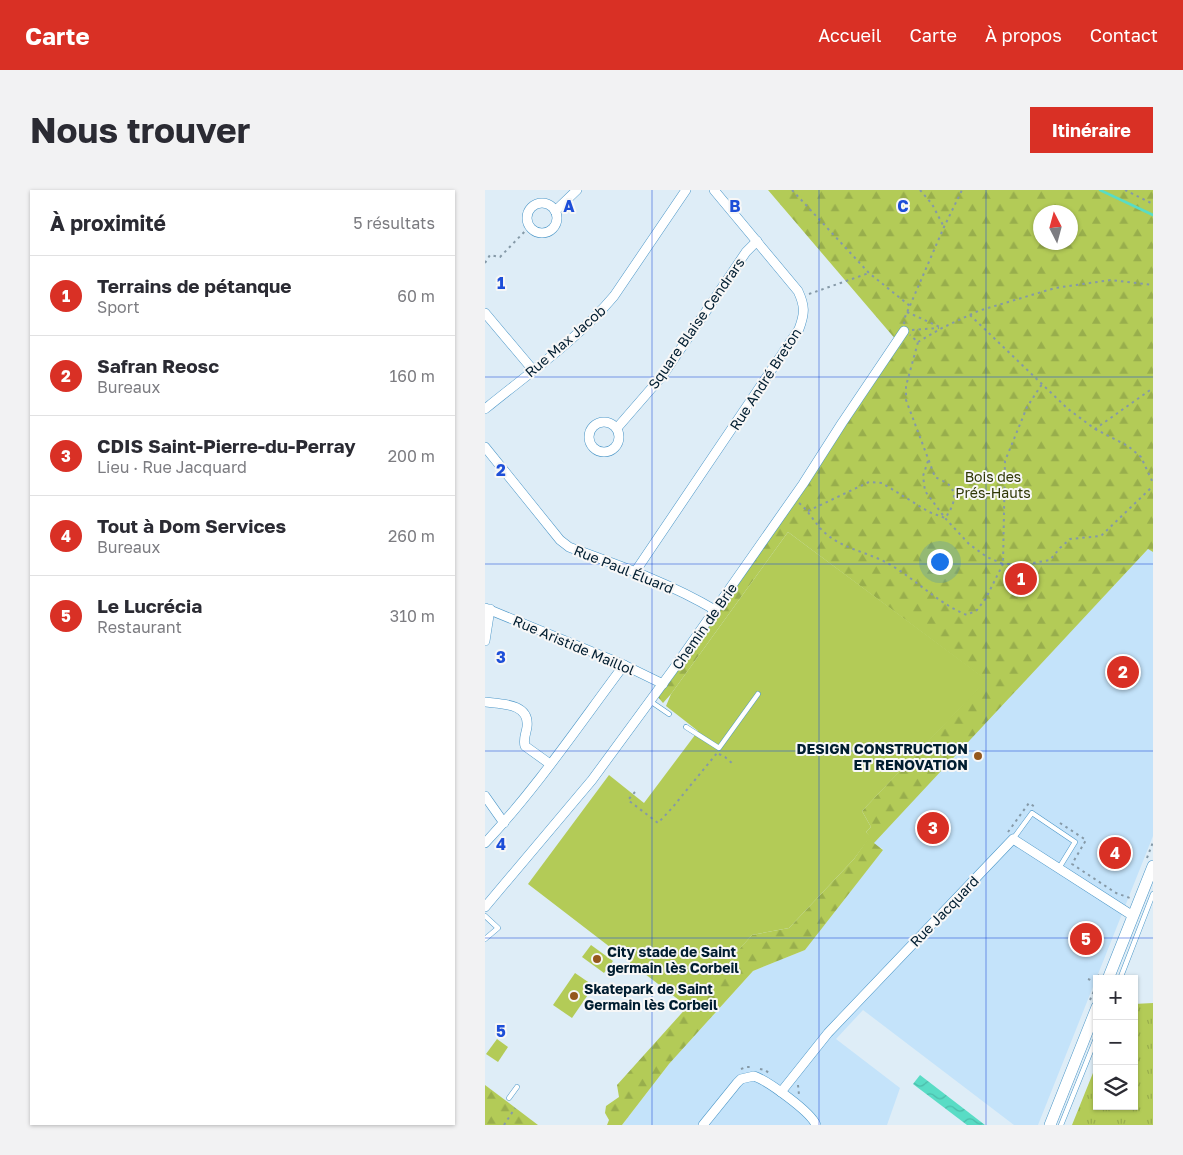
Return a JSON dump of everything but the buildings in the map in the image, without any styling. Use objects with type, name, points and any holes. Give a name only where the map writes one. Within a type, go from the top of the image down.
[{"type":"street","points":[[555,211],[577,190]]},
{"type":"street","name":"Rue Max Jacob","points":[[485,409],[577,333],[608,304],[686,190]]},
{"type":"street","name":"Rue André Breton","points":[[635,572],[799,329],[804,316],[803,302],[798,291],[714,190]]},
{"type":"street","points":[[543,203],[552,207],[555,211],[557,221],[552,230],[543,234],[529,227],[526,218],[533,205],[543,203]]},
{"type":"street","name":"Square Blaise Cendrars","points":[[617,428],[663,375],[746,252],[757,241]]},
{"type":"street","points":[[485,313],[533,370]]},
{"type":"street","name":"Chemin de Brie","points":[[485,907],[592,780],[663,684],[793,498],[904,331]]},
{"type":"street","name":"Rue Paul Éluard","points":[[485,447],[560,540],[569,547],[635,572],[702,601],[715,610]]},
{"type":"street","points":[[485,641],[487,609]]},
{"type":"street","name":"Rue Aristide Maillol","points":[[487,609],[623,665],[663,684]]},
{"type":"street","points":[[485,843],[504,824],[623,665]]},
{"type":"street","points":[[485,702],[511,705],[521,710],[525,714],[527,724],[525,746],[550,764]]},
{"type":"street","points":[[485,796],[504,824]]},
{"type":"street","points":[[1013,839],[1133,916]]},
{"type":"street","name":"Rue Jacquard","points":[[781,1092],[828,1033],[1013,839]]},
{"type":"street","points":[[1105,975],[1133,916],[1153,866]]},
{"type":"street","points":[[1050,1125],[1093,1017]]},
{"type":"street","points":[[703,1125],[741,1079],[755,1076],[781,1092],[809,1116],[816,1125]]},
{"type":"lane","points":[[686,727],[719,748],[758,694]]},
{"type":"lane","points":[[650,701],[669,714]]},
{"type":"lane","points":[[1013,839],[1032,813],[1075,842],[1059,868]]},
{"type":"lane","points":[[1121,975],[1153,894]]},
{"type":"lane","points":[[485,916],[498,928],[485,939]]},
{"type":"lane","points":[[1061,1125],[1093,1046]]},
{"type":"lane","points":[[509,1098],[517,1087]]},
{"type":"path","points":[[792,190],[869,273],[910,306]]},
{"type":"path","points":[[919,190],[932,204],[944,227]]},
{"type":"path","points":[[904,331],[907,312],[962,190]]},
{"type":"path","points":[[1125,190],[1153,204]]},
{"type":"path","points":[[485,263],[490,254],[500,257],[529,227]]},
{"type":"path","points":[[806,295],[869,273]]},
{"type":"path","points":[[945,518],[952,510],[954,496],[949,485],[935,477],[907,400],[906,386],[918,342],[970,315],[1055,288],[1111,280],[1153,285]]},
{"type":"path","points":[[907,312],[942,328]]},
{"type":"path","points":[[928,461],[923,476],[925,490],[945,518],[969,544],[987,557],[1003,564],[1027,564],[1050,560],[1070,539],[1101,536],[1153,484],[1141,456],[1128,446],[1095,429],[1068,409],[970,315]]},
{"type":"path","points":[[904,331],[942,328]]},
{"type":"path","points":[[904,331],[918,342]]},
{"type":"path","points":[[793,498],[809,511],[823,532],[835,540],[890,565],[937,599],[967,615],[977,610],[982,604],[1003,564],[1005,461],[1027,407],[1042,384]]},
{"type":"path","points":[[1095,429],[1153,388]]},
{"type":"path","points":[[809,511],[869,482],[882,483],[929,512],[945,518]]},
{"type":"path","points":[[635,792],[628,800],[658,823],[717,754],[719,748]]},
{"type":"path","points":[[717,754],[725,757],[733,764]]},
{"type":"path","points":[[1088,979],[1090,982],[1093,981]]},
{"type":"path","points":[[798,1086],[799,1096]]},
{"type":"path","points":[[504,1125],[515,1108]]},
{"type":"shaded area","points":[[1148,549],[1153,552],[1153,836],[1098,975],[1093,975],[1093,987],[1038,1125],[1014,1125],[863,1010],[836,1039],[900,1088],[887,1125],[622,1125],[669,1064],[753,971],[805,950],[883,849],[873,843]]},
{"type":"green space","name":"Bois des Prés-Hauts","points":[[768,190],[1153,190],[1153,552],[1148,549],[874,843],[883,850],[805,950],[753,971],[669,1064],[622,1125],[607,1125],[609,1120],[605,1113],[606,1106],[619,1097],[617,1085],[752,935],[789,928],[854,859],[870,836],[866,832],[871,827],[862,811],[986,680],[788,532],[671,694],[663,703],[657,696],[897,341]]},
{"type":"green space","points":[[788,532],[987,680],[862,811],[871,827],[866,832],[871,836],[854,859],[789,928],[752,935],[688,1007],[528,884],[609,775],[644,803],[698,731],[666,706],[671,694]]},
{"type":"green space","name":"City stade de Saint germain lès Corbeil","points":[[591,945],[613,961],[604,973],[582,957]]},
{"type":"green space","name":"Skatepark de Saint Germain lès Corbeil","points":[[575,973],[594,986],[572,1018],[553,1005]]},
{"type":"green space","points":[[1153,1003],[1153,1125],[1072,1125],[1093,1073],[1093,1110],[1138,1110],[1138,1004]]},
{"type":"green space","points":[[497,1039],[508,1047],[498,1062],[486,1054]]},
{"type":"green space","points":[[485,1085],[538,1125],[485,1125]]},
{"type":"water","points":[[920,1075],[985,1125],[967,1125],[913,1084]]},
{"type":"waterway","points":[[1100,190],[1153,215]]},
{"type":"place","name":"Terrains de pétanque","points":[[1021,579]]},
{"type":"place","name":"Safran Reosc","points":[[1123,672]]},
{"type":"place","name":"DESIGN CONSTRUCTION ET RENOVATION","points":[[978,756]]},
{"type":"place","name":"CDIS Saint-Pierre-du-Perray","points":[[933,828]]},
{"type":"place","name":"Tout à Dom Services","points":[[1115,853]]},
{"type":"place","name":"Le Lucrécia","points":[[1086,939]]},
{"type":"place","name":"City stade de Saint germain lès Corbeil","points":[[597,959]]},
{"type":"place","name":"Skatepark de Saint Germain lès Corbeil","points":[[574,996]]}]
